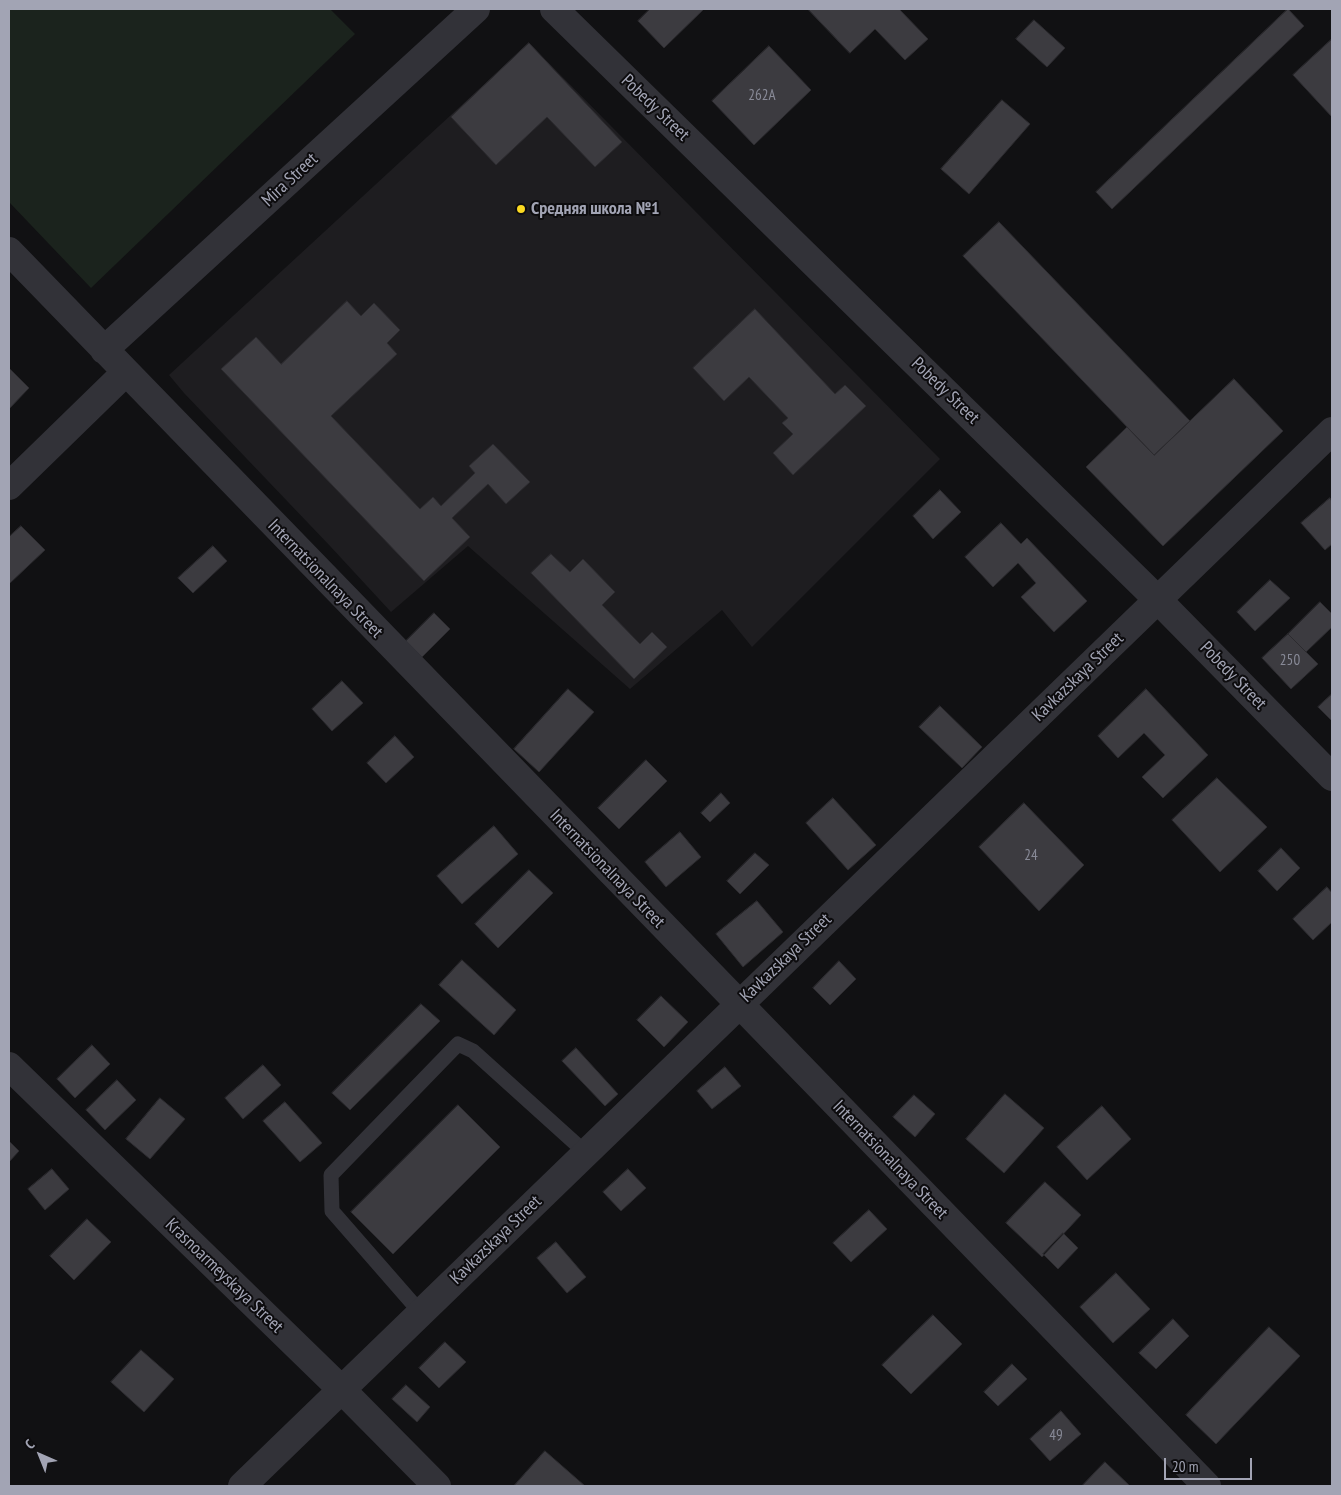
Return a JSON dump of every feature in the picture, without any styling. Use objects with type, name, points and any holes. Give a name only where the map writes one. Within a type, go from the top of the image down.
[{"type":"street","name":"Mira Street","points":[[104,350],[476,9]]},
{"type":"street","name":"Pobedy Street","points":[[554,9],[1158,600],[1332,777]]},
{"type":"street","name":"Internatsionalnaya Street","points":[[9,251],[1207,1486]]},
{"type":"street","points":[[9,486],[125,372]]},
{"type":"street","name":"Kavkazskaya Street","points":[[242,1486],[1332,431]]},
{"type":"street","name":"Krasnoarmeyskaya Street","points":[[9,1066],[342,1390],[437,1486]]},
{"type":"lane","points":[[421,1313],[332,1211],[331,1175],[458,1044],[473,1051],[586,1152]]},
{"type":"shaded area","points":[[9,9],[330,9],[355,34],[91,288],[9,202]]},
{"type":"shaded area","name":"Средняя школа №1","points":[[529,43],[940,459],[752,647],[722,610],[630,689],[468,546],[391,612],[169,375]]},
{"type":"building","points":[[650,9],[704,9],[664,48],[638,21]]},
{"type":"building","points":[[808,9],[899,9],[928,39],[905,60],[875,29],[850,53]]},
{"type":"building","points":[[1288,9],[1304,26],[1112,209],[1096,192]]},
{"type":"building","points":[[1034,20],[1065,48],[1047,67],[1016,39]]},
{"type":"building","points":[[1331,40],[1332,42],[1332,117],[1293,75]]},
{"type":"building","points":[[529,43],[622,142],[595,167],[547,117],[496,165],[451,117]]},
{"type":"building","points":[[769,46],[811,90],[754,145],[712,101]]},
{"type":"building","points":[[1002,100],[1030,124],[969,194],[941,169]]},
{"type":"building","points":[[999,222],[1190,421],[1154,455],[963,256]]},
{"type":"building","points":[[347,301],[361,316],[374,303],[400,330],[387,343],[397,354],[331,416],[420,509],[433,497],[441,506],[475,473],[469,466],[493,444],[530,482],[506,504],[488,484],[452,518],[470,537],[424,581],[221,369],[256,337],[281,364]]},
{"type":"building","points":[[755,309],[835,394],[845,385],[866,406],[793,475],[773,453],[793,434],[782,423],[788,418],[749,377],[724,401],[693,368]]},
{"type":"building","points":[[9,368],[29,388],[9,409]]},
{"type":"building","points":[[1234,379],[1283,431],[1163,546],[1086,467],[1127,427],[1154,455]]},
{"type":"building","points":[[940,490],[961,512],[933,539],[913,516]]},
{"type":"building","points":[[1330,498],[1332,502],[1332,544],[1325,550],[1301,523]]},
{"type":"building","points":[[1001,523],[1021,544],[1027,538],[1087,601],[1054,632],[1021,597],[1036,583],[1018,563],[993,587],[965,557]]},
{"type":"building","points":[[21,526],[45,550],[9,584],[9,537]]},
{"type":"building","points":[[213,546],[227,561],[193,593],[178,578]]},
{"type":"building","points":[[551,554],[570,572],[583,559],[615,592],[602,605],[640,644],[652,632],[667,647],[634,679],[531,573]]},
{"type":"building","points":[[1270,580],[1290,598],[1255,631],[1237,612]]},
{"type":"building","points":[[1320,602],[1332,614],[1332,627],[1306,652],[1288,634]]},
{"type":"building","points":[[434,613],[450,629],[422,657],[406,641]]},
{"type":"building","points":[[1288,634],[1318,664],[1291,689],[1262,658]]},
{"type":"building","points":[[342,681],[363,703],[332,731],[312,709]]},
{"type":"building","points":[[568,689],[594,712],[539,772],[514,749]]},
{"type":"building","points":[[1146,689],[1208,755],[1163,798],[1142,777],[1165,755],[1144,733],[1118,758],[1098,736]]},
{"type":"building","points":[[1332,694],[1332,721],[1318,707]]},
{"type":"building","points":[[940,706],[982,747],[962,768],[919,727]]},
{"type":"building","points":[[395,736],[414,757],[386,783],[367,763]]},
{"type":"building","points":[[646,760],[667,781],[619,829],[598,808]]},
{"type":"building","points":[[1217,778],[1267,827],[1220,872],[1172,820]]},
{"type":"building","points":[[721,793],[730,803],[710,822],[701,813]]},
{"type":"building","points":[[833,798],[876,845],[848,870],[806,823]]},
{"type":"building","points":[[1024,803],[1084,865],[1039,911],[979,847]]},
{"type":"building","points":[[494,826],[518,854],[462,904],[437,876]]},
{"type":"building","points":[[680,832],[701,857],[666,887],[645,862]]},
{"type":"building","points":[[1281,848],[1300,868],[1277,891],[1258,871]]},
{"type":"building","points":[[755,853],[769,865],[740,894],[727,881]]},
{"type":"building","points":[[529,870],[553,893],[498,948],[475,924]]},
{"type":"building","points":[[1327,887],[1332,893],[1332,922],[1313,940],[1293,919]]},
{"type":"building","points":[[757,901],[783,932],[743,967],[716,934]]},
{"type":"building","points":[[462,960],[516,1010],[494,1035],[439,985]]},
{"type":"building","points":[[839,961],[856,979],[830,1005],[813,988]]},
{"type":"building","points":[[661,996],[688,1022],[664,1047],[637,1020]]},
{"type":"building","points":[[421,1004],[440,1021],[350,1110],[332,1093]]},
{"type":"building","points":[[92,1045],[110,1064],[75,1098],[57,1079]]},
{"type":"building","points":[[576,1048],[618,1094],[605,1106],[562,1061]]},
{"type":"building","points":[[263,1065],[281,1085],[243,1119],[225,1098]]},
{"type":"building","points":[[725,1067],[741,1086],[712,1109],[697,1091]]},
{"type":"building","points":[[117,1080],[136,1100],[105,1130],[86,1110]]},
{"type":"building","points":[[1005,1094],[1044,1128],[1004,1173],[966,1139]]},
{"type":"building","points":[[914,1095],[935,1114],[915,1137],[893,1117]]},
{"type":"building","points":[[160,1098],[185,1119],[150,1159],[126,1139]]},
{"type":"building","points":[[285,1102],[322,1143],[300,1162],[263,1121]]},
{"type":"building","points":[[458,1105],[500,1147],[393,1254],[351,1212]]},
{"type":"building","points":[[1102,1106],[1131,1139],[1087,1180],[1057,1147]]},
{"type":"building","points":[[9,1141],[19,1151],[9,1162]]},
{"type":"building","points":[[52,1169],[69,1189],[45,1210],[28,1189]]},
{"type":"building","points":[[628,1169],[646,1188],[621,1211],[603,1192]]},
{"type":"building","points":[[1045,1182],[1081,1215],[1042,1257],[1006,1223]]},
{"type":"building","points":[[869,1210],[887,1229],[851,1262],[833,1243]]},
{"type":"building","points":[[87,1219],[111,1242],[74,1280],[50,1256]]},
{"type":"building","points":[[1063,1233],[1078,1248],[1058,1269],[1043,1254]]},
{"type":"building","points":[[556,1242],[586,1277],[567,1293],[537,1258]]},
{"type":"building","points":[[1116,1273],[1150,1309],[1113,1343],[1080,1307]]},
{"type":"building","points":[[933,1315],[962,1344],[911,1394],[882,1365]]},
{"type":"building","points":[[1173,1319],[1189,1336],[1156,1369],[1139,1353]]},
{"type":"building","points":[[1269,1327],[1300,1356],[1216,1444],[1186,1415]]},
{"type":"building","points":[[445,1342],[466,1362],[439,1388],[419,1368]]},
{"type":"building","points":[[141,1350],[174,1379],[144,1412],[111,1382]]},
{"type":"building","points":[[1012,1364],[1027,1379],[998,1406],[984,1392]]},
{"type":"building","points":[[406,1385],[430,1407],[417,1422],[392,1399]]},
{"type":"building","points":[[1061,1411],[1081,1434],[1050,1461],[1030,1439]]},
{"type":"building","points":[[545,1451],[585,1486],[514,1486]]},
{"type":"building","points":[[1105,1462],[1130,1486],[1082,1486]]},
{"type":"place","name":"Средняя школа №1","points":[[521,209]]}]
